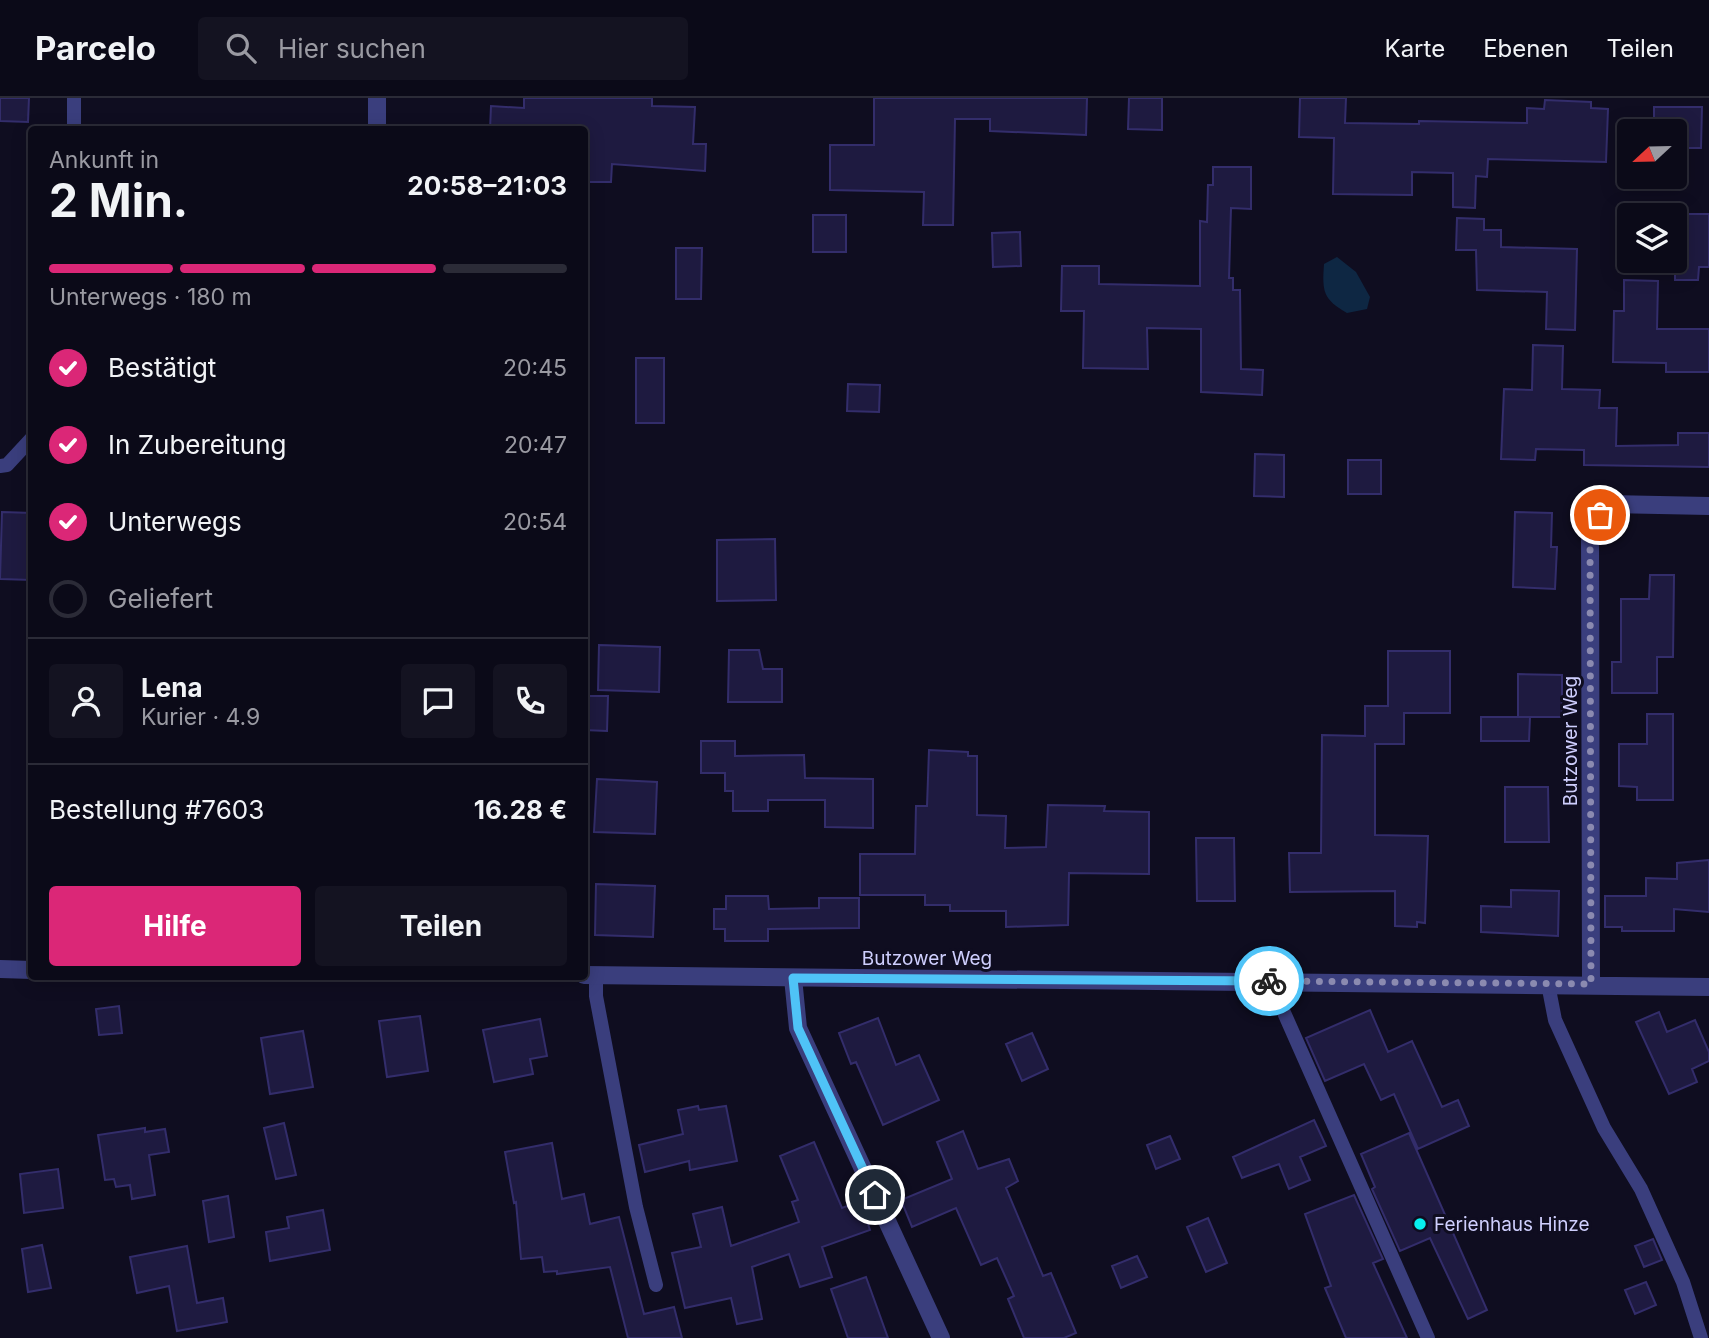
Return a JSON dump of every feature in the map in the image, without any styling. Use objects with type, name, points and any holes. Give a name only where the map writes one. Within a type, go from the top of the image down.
[{"type":"street","points":[[377,98],[377,126]]},
{"type":"street","name":"Butzower Weg","points":[[1591,984],[1590,526],[1609,504],[1709,506]]},
{"type":"street","points":[[0,969],[28,970]]},
{"type":"street","name":"Butzower Weg","points":[[590,975],[1709,987]]},
{"type":"street","points":[[793,978],[798,1028],[942,1338]]},
{"type":"lane","points":[[74,98],[74,126]]},
{"type":"lane","points":[[0,466],[7,465],[28,442]]},
{"type":"lane","points":[[590,975],[636,1207],[656,1285]]},
{"type":"lane","points":[[1270,981],[1428,1338]]},
{"type":"lane","points":[[1548,984],[1555,1020],[1604,1128],[1641,1189],[1683,1282],[1701,1338]]},
{"type":"water","points":[[1337,257],[1356,272],[1370,297],[1367,309],[1347,313],[1326,294],[1323,282],[1324,264]]},
{"type":"building","points":[[0,98],[29,98],[28,122],[0,121]]},
{"type":"building","points":[[524,98],[652,98],[652,106],[695,107],[693,144],[706,144],[705,171],[612,164],[611,182],[588,182],[588,126],[490,126],[491,106],[524,108]]},
{"type":"building","points":[[874,98],[1087,98],[1086,135],[990,131],[990,119],[955,119],[953,225],[923,225],[924,192],[830,190],[830,145],[874,145]]},
{"type":"building","points":[[1129,98],[1162,98],[1162,130],[1128,129]]},
{"type":"building","points":[[1300,98],[1346,98],[1345,123],[1527,123],[1527,108],[1544,109],[1545,100],[1591,102],[1591,108],[1608,109],[1606,162],[1488,159],[1487,177],[1476,176],[1475,208],[1453,207],[1453,173],[1412,172],[1412,195],[1333,194],[1334,138],[1299,137]]},
{"type":"building","points":[[1654,107],[1702,107],[1701,148],[1687,148],[1687,119],[1654,119]]},
{"type":"building","points":[[1213,167],[1251,167],[1251,209],[1231,208],[1229,278],[1233,278],[1233,290],[1240,290],[1241,369],[1263,370],[1262,395],[1201,392],[1201,329],[1147,328],[1148,369],[1083,368],[1084,311],[1061,311],[1062,266],[1099,266],[1099,284],[1200,286],[1200,221],[1207,222],[1208,185],[1213,185]]},
{"type":"building","points":[[1687,214],[1709,214],[1709,267],[1699,267],[1698,280],[1675,280],[1675,273],[1687,273]]},
{"type":"building","points":[[813,215],[846,215],[846,252],[813,252]]},
{"type":"building","points":[[1457,218],[1484,219],[1484,230],[1501,230],[1501,247],[1577,249],[1575,330],[1546,329],[1547,292],[1477,290],[1476,250],[1456,250]]},
{"type":"building","points":[[1020,232],[1021,266],[993,267],[992,233]]},
{"type":"building","points":[[676,248],[702,248],[701,299],[676,299]]},
{"type":"building","points":[[1624,280],[1658,281],[1657,329],[1709,329],[1709,372],[1666,372],[1666,363],[1613,362],[1614,311],[1624,311]]},
{"type":"building","points":[[1533,345],[1563,346],[1562,389],[1600,390],[1599,408],[1617,408],[1616,446],[1678,445],[1678,433],[1709,433],[1709,467],[1584,465],[1584,450],[1536,449],[1535,460],[1501,459],[1504,389],[1532,390]]},
{"type":"building","points":[[636,358],[664,358],[664,423],[636,423]]},
{"type":"building","points":[[848,384],[880,385],[879,412],[847,411]]},
{"type":"building","points":[[1255,454],[1284,455],[1284,497],[1254,496]]},
{"type":"building","points":[[1348,460],[1381,460],[1381,494],[1348,494]]},
{"type":"building","points":[[2,512],[28,513],[28,580],[0,579]]},
{"type":"building","points":[[1515,512],[1552,513],[1551,547],[1557,547],[1555,589],[1513,587]]},
{"type":"building","points":[[775,539],[776,600],[717,601],[717,540]]},
{"type":"building","points":[[1650,575],[1674,575],[1673,657],[1657,657],[1657,693],[1612,693],[1612,662],[1621,662],[1621,599],[1649,599]]},
{"type":"building","points":[[599,645],[660,647],[659,692],[598,690]]},
{"type":"building","points":[[729,650],[759,650],[763,669],[782,669],[782,702],[728,702]]},
{"type":"building","points":[[1388,651],[1450,651],[1450,713],[1404,713],[1404,744],[1375,744],[1375,835],[1428,836],[1425,923],[1417,922],[1417,927],[1395,926],[1395,891],[1290,892],[1289,853],[1321,853],[1322,735],[1365,736],[1365,706],[1388,706]]},
{"type":"building","points":[[1518,674],[1562,675],[1562,717],[1518,717]]},
{"type":"building","points":[[588,696],[608,696],[607,731],[588,730]]},
{"type":"building","points":[[1647,714],[1673,714],[1673,800],[1637,800],[1637,787],[1619,786],[1619,744],[1647,744]]},
{"type":"building","points":[[1481,717],[1530,717],[1529,741],[1481,741]]},
{"type":"building","points":[[701,741],[735,741],[735,756],[804,755],[805,778],[873,779],[873,828],[825,827],[825,800],[768,800],[768,811],[733,811],[733,791],[725,791],[725,773],[701,773]]},
{"type":"building","points":[[929,750],[968,752],[968,756],[977,756],[977,815],[1006,816],[1005,848],[1046,847],[1048,805],[1105,806],[1104,811],[1149,812],[1149,874],[1069,873],[1068,925],[1006,927],[1006,911],[950,911],[950,905],[925,905],[925,895],[860,895],[860,854],[915,854],[916,806],[927,806]]},
{"type":"building","points":[[597,779],[657,782],[655,834],[594,832]]},
{"type":"building","points":[[1505,787],[1548,787],[1549,842],[1505,842]]},
{"type":"building","points":[[1196,838],[1234,838],[1235,901],[1197,901]]},
{"type":"building","points":[[1709,860],[1709,912],[1674,909],[1674,931],[1622,931],[1622,927],[1605,927],[1605,896],[1646,896],[1646,878],[1677,879],[1677,863]]},
{"type":"building","points":[[596,884],[655,886],[653,937],[595,935]]},
{"type":"building","points":[[1511,890],[1559,891],[1558,936],[1481,932],[1481,906],[1511,907]]},
{"type":"building","points":[[726,896],[768,896],[769,909],[819,908],[819,898],[859,898],[859,928],[768,929],[768,941],[725,941],[725,929],[714,929],[714,909],[726,909]]},
{"type":"building","points":[[119,1006],[122,1033],[99,1035],[96,1009]]},
{"type":"building","points":[[1370,1010],[1388,1052],[1412,1041],[1442,1107],[1458,1100],[1469,1126],[1418,1149],[1394,1094],[1381,1100],[1364,1064],[1325,1081],[1306,1038]]},
{"type":"building","points":[[1659,1012],[1667,1032],[1695,1020],[1709,1052],[1709,1061],[1692,1069],[1697,1082],[1669,1094],[1636,1022]]},
{"type":"building","points":[[420,1016],[428,1071],[387,1077],[379,1021]]},
{"type":"building","points":[[878,1018],[896,1065],[919,1055],[939,1100],[883,1125],[856,1062],[851,1064],[839,1033]]},
{"type":"building","points":[[540,1019],[547,1056],[530,1059],[533,1074],[494,1082],[483,1030]]},
{"type":"building","points":[[303,1031],[313,1087],[270,1094],[261,1038]]},
{"type":"building","points":[[1032,1033],[1048,1069],[1022,1081],[1006,1044]]},
{"type":"building","points":[[698,1106],[699,1110],[726,1106],[737,1161],[690,1170],[689,1161],[645,1172],[639,1145],[683,1134],[678,1110]]},
{"type":"building","points":[[1314,1120],[1326,1146],[1300,1157],[1310,1180],[1289,1189],[1279,1164],[1242,1178],[1233,1157]]},
{"type":"building","points":[[284,1123],[296,1175],[276,1179],[264,1128]]},
{"type":"building","points":[[145,1128],[145,1132],[165,1129],[169,1152],[149,1155],[155,1195],[132,1199],[130,1185],[116,1187],[114,1179],[105,1180],[98,1135]]},
{"type":"building","points":[[963,1131],[978,1169],[1009,1159],[1018,1181],[1006,1188],[1043,1276],[1051,1273],[1076,1333],[1064,1338],[1024,1338],[1008,1299],[1014,1296],[997,1258],[981,1265],[956,1208],[912,1227],[901,1200],[952,1179],[937,1142]]},
{"type":"building","name":"Ferienhaus Hinze","points":[[1409,1133],[1487,1310],[1468,1319],[1430,1238],[1400,1251],[1372,1189],[1375,1187],[1361,1154]]},
{"type":"building","points":[[1170,1136],[1180,1159],[1156,1169],[1147,1145]]},
{"type":"building","points":[[814,1142],[842,1208],[860,1201],[870,1230],[822,1247],[832,1277],[800,1287],[789,1254],[752,1267],[762,1319],[737,1324],[731,1298],[685,1308],[672,1253],[701,1247],[693,1214],[722,1207],[731,1246],[799,1222],[792,1202],[798,1200],[780,1156]]},
{"type":"building","points":[[552,1143],[562,1199],[584,1194],[590,1224],[619,1217],[644,1314],[674,1307],[682,1338],[628,1338],[610,1267],[557,1274],[557,1271],[544,1272],[542,1257],[521,1259],[516,1202],[514,1203],[505,1152]]},
{"type":"building","points":[[58,1169],[63,1208],[24,1213],[20,1174]]},
{"type":"building","points":[[1354,1195],[1383,1259],[1373,1263],[1407,1338],[1346,1338],[1325,1288],[1331,1286],[1305,1214]]},
{"type":"building","points":[[228,1196],[234,1237],[209,1242],[203,1201]]},
{"type":"building","points":[[323,1210],[330,1250],[270,1261],[266,1232],[289,1228],[287,1217]]},
{"type":"building","points":[[1208,1218],[1227,1263],[1206,1272],[1187,1227]]},
{"type":"building","points":[[1653,1239],[1662,1260],[1644,1267],[1635,1246]]},
{"type":"building","points":[[42,1245],[51,1288],[28,1292],[22,1249]]},
{"type":"building","points":[[187,1246],[197,1303],[223,1298],[227,1322],[177,1331],[169,1286],[137,1293],[130,1257]]},
{"type":"building","points":[[1137,1256],[1147,1277],[1121,1288],[1112,1266]]},
{"type":"building","points":[[866,1277],[888,1338],[848,1338],[831,1289]]},
{"type":"building","points":[[1646,1282],[1656,1305],[1635,1314],[1625,1290]]},
{"type":"way so far","points":[[1269,981],[1591,984],[1590,526],[1600,515]]},
{"type":"place","name":"Ferienhaus Hinze","points":[[1420,1224]]},
{"type":"route","points":[[875,1195],[798,1028],[793,978],[1269,981]]}]
